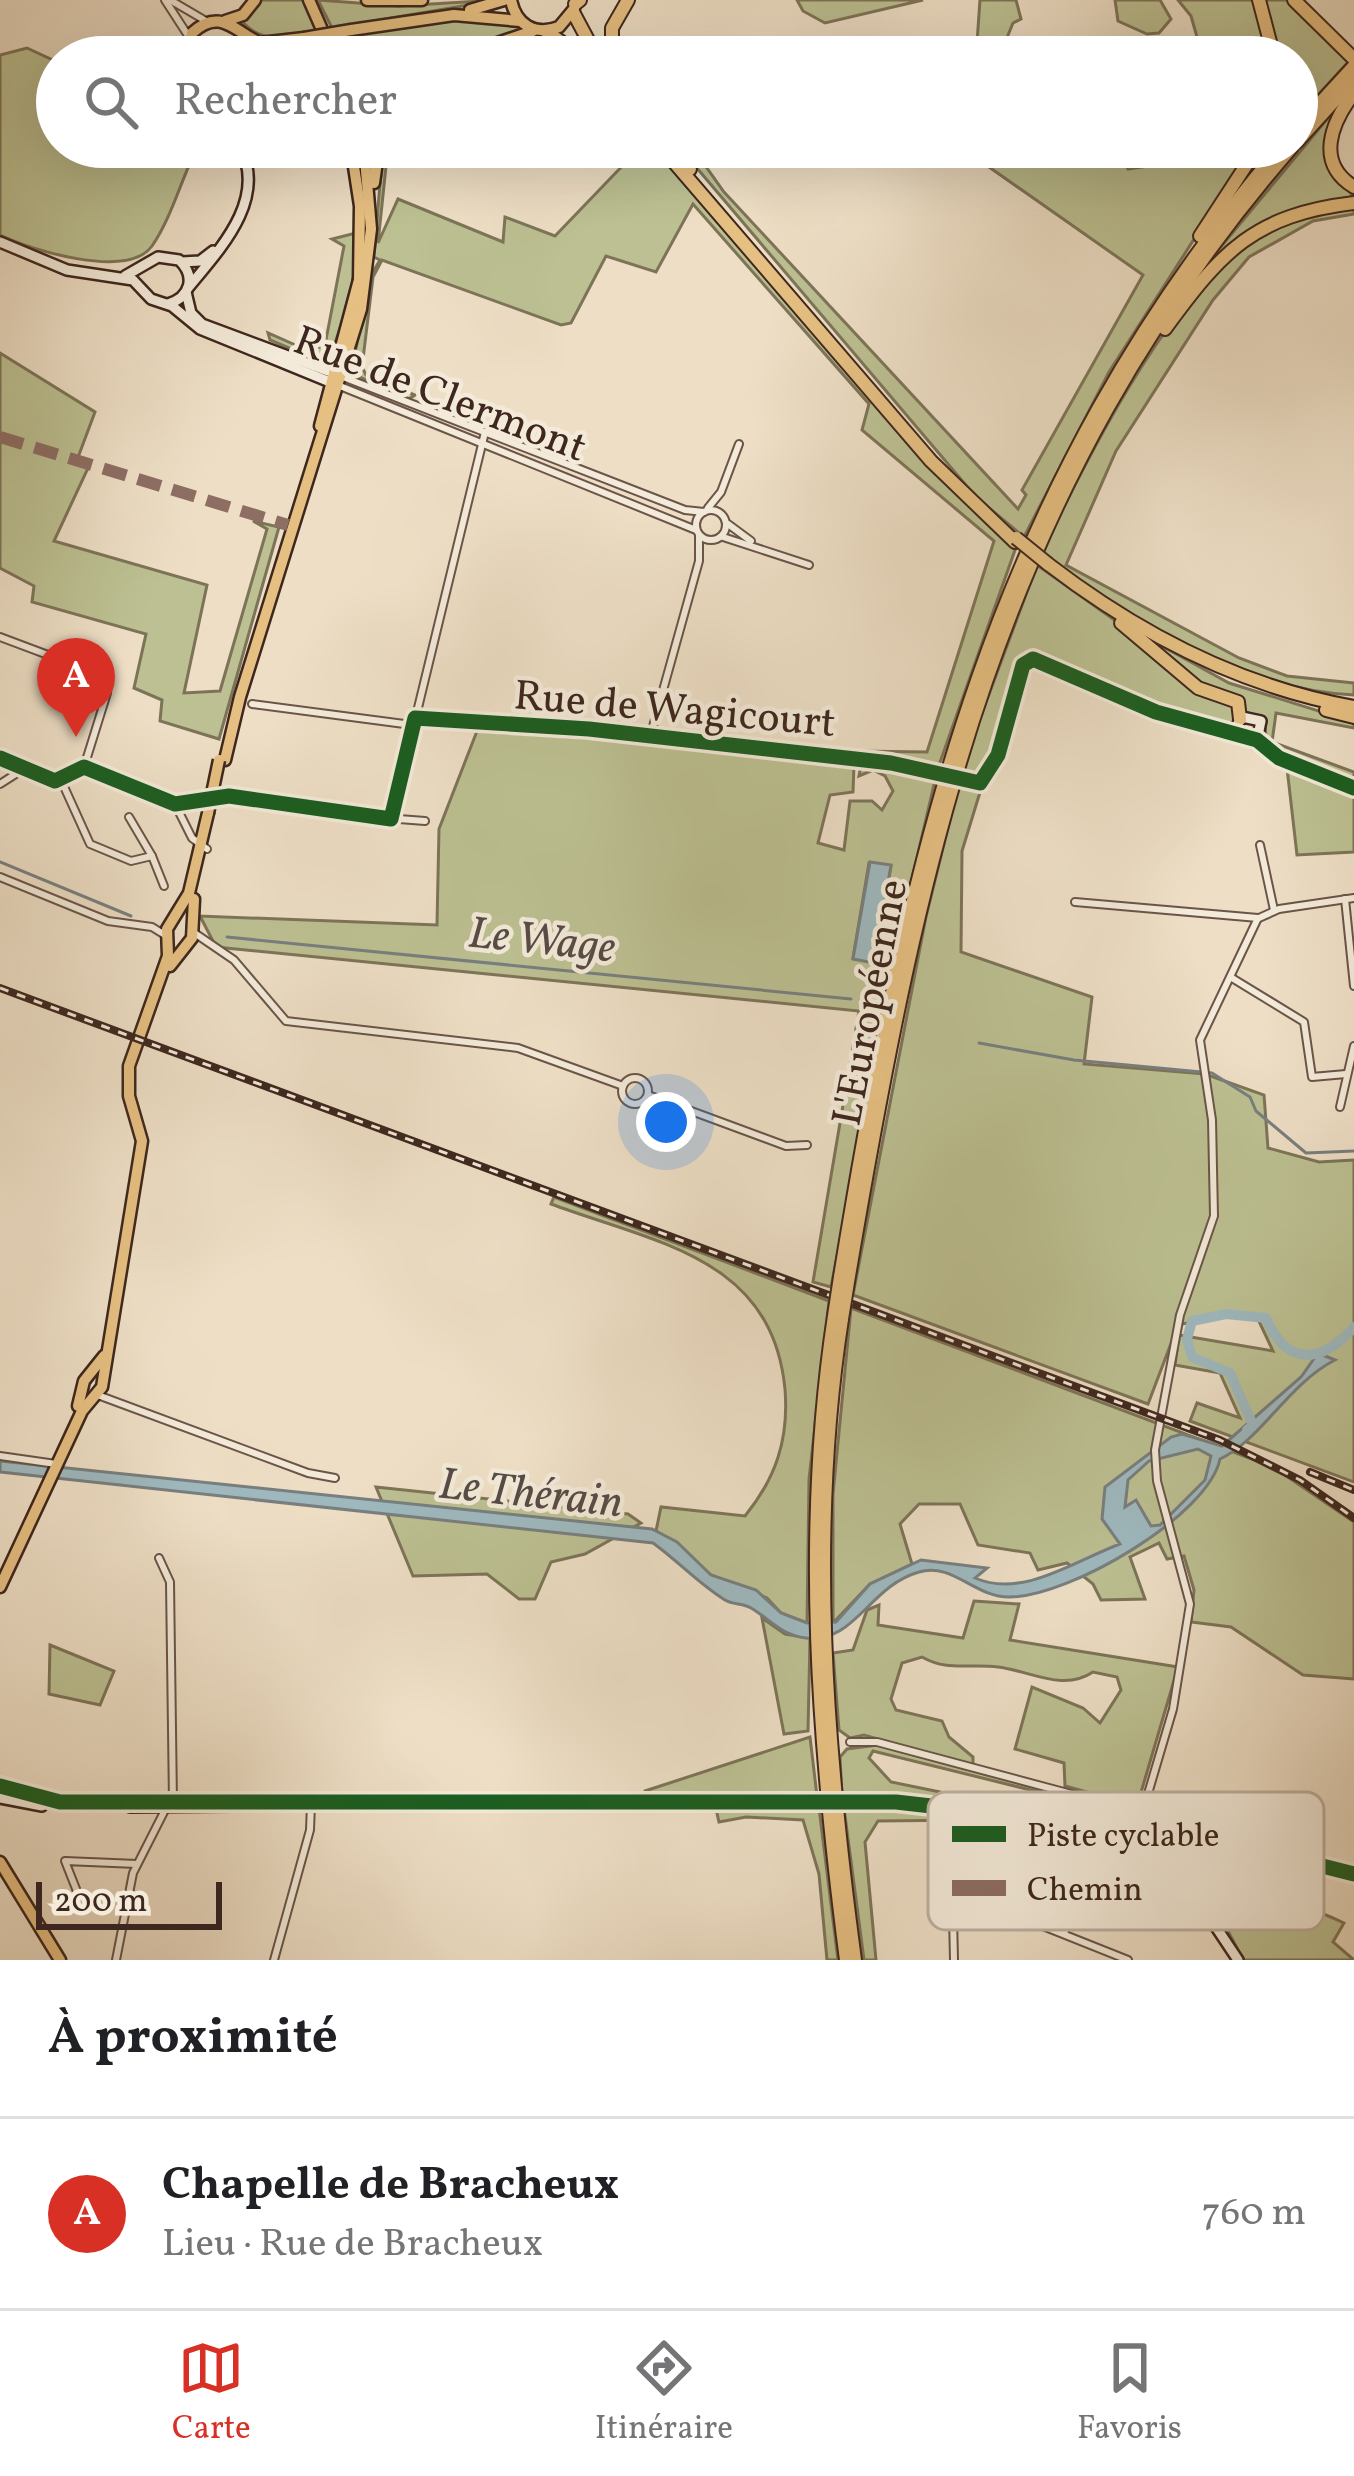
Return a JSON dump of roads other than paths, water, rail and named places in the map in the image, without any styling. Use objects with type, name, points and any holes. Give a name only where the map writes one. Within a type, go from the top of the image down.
[{"type":"highway","points":[[612,36],[628,0]]},
{"type":"highway","points":[[1259,0],[1268,36]]},
{"type":"highway","points":[[1298,0],[1353,56],[1318,101]]},
{"type":"highway","points":[[576,4],[589,36]]},
{"type":"highway","points":[[541,31],[549,36]]},
{"type":"highway","name":"L'Européenne","points":[[1318,119],[1354,79]]},
{"type":"highway","points":[[1354,93],[1338,116],[1330,147],[1336,172],[1354,187]]},
{"type":"highway","points":[[679,168],[931,461],[1015,540],[1198,688],[1238,702],[1239,726]]},
{"type":"highway","points":[[691,168],[926,449],[1015,540]]},
{"type":"highway","points":[[1135,345],[1245,168]]},
{"type":"highway","name":"L'Européenne","points":[[850,1960],[819,1652],[825,1484],[838,1317],[912,898],[963,710],[1046,505],[1135,345],[1211,233],[1264,168]]},
{"type":"highway","name":"L'Européenne","points":[[844,1279],[921,901],[958,754],[1015,595],[1098,424],[1173,302],[1276,168]]},
{"type":"highway","points":[[1098,424],[1193,291],[1237,243],[1283,216],[1354,203]]},
{"type":"highway","points":[[1047,566],[1145,628],[1249,679],[1354,703]]},
{"type":"highway","points":[[1094,602],[1241,682],[1354,717]]},
{"type":"main road","points":[[191,36],[210,21],[241,17],[255,0]]},
{"type":"main road","points":[[312,0],[328,36]]},
{"type":"main road","points":[[367,0],[422,0]]},
{"type":"main road","points":[[316,36],[508,0],[520,21]]},
{"type":"main road","points":[[525,36],[562,26],[576,4]]},
{"type":"main road","points":[[438,16],[520,21],[541,31]]},
{"type":"main road","points":[[224,20],[250,36]]},
{"type":"main road","points":[[243,32],[245,36]]},
{"type":"main road","points":[[0,1572],[95,1386],[110,1336],[142,1137],[128,1088],[204,847],[240,697],[331,412],[341,348],[358,286],[359,168]]},
{"type":"main road","points":[[361,168],[371,229]]},
{"type":"main road","points":[[222,760],[365,289],[378,168]]},
{"type":"main road","points":[[0,1587],[10,1553]]},
{"type":"main road","points":[[0,1862],[57,1960]]},
{"type":"main road","points":[[0,1872],[57,1960]]},
{"type":"street","points":[[168,0],[210,21]]},
{"type":"street","points":[[168,0],[189,36]]},
{"type":"street","points":[[110,276],[144,268],[160,256],[200,261],[213,252],[241,200],[243,168]]},
{"type":"street","points":[[0,242],[64,269],[133,280],[152,300],[168,304],[188,290],[225,244],[244,202],[248,168]]},
{"type":"street","points":[[182,262],[188,290]]},
{"type":"street","points":[[143,288],[144,268]]},
{"type":"street","name":"Rue de Clermont","points":[[188,290],[190,310],[202,324],[312,365],[363,396],[716,539]]},
{"type":"street","name":"Rue de Clermont","points":[[168,304],[234,346],[415,405],[685,510],[723,518]]},
{"type":"street","points":[[312,365],[328,362],[341,348]]},
{"type":"street","points":[[331,412],[343,397],[363,396]]},
{"type":"street","points":[[409,415],[415,405]]},
{"type":"street","points":[[391,819],[485,432]]},
{"type":"street","points":[[650,736],[699,561],[698,532],[705,511],[721,492],[739,444]]},
{"type":"street","points":[[699,561],[716,539],[723,518],[721,492]]},
{"type":"street","points":[[723,518],[759,546]]},
{"type":"street","points":[[716,539],[759,546],[809,565]]},
{"type":"street","points":[[0,637],[104,676],[107,693],[84,766],[62,780],[22,770],[0,758]]},
{"type":"street","name":"Rue de Wagicourt","points":[[252,704],[414,721],[650,736],[928,770],[982,783],[990,774],[1023,664],[1030,659],[1221,734],[1239,726]]},
{"type":"street","points":[[1257,740],[1263,730],[1259,719],[1239,726],[1246,741],[1257,740],[1279,758],[1354,788]]},
{"type":"street","points":[[84,766],[175,804],[229,796],[425,820]]},
{"type":"street","points":[[0,784],[22,770]]},
{"type":"street","points":[[62,780],[90,844],[131,861],[152,856]]},
{"type":"street","points":[[175,804],[204,847]]},
{"type":"street","points":[[130,817],[164,886]]},
{"type":"street","points":[[1260,845],[1274,910]]},
{"type":"street","points":[[0,878],[113,922],[179,934],[220,952],[240,967],[277,1015],[292,1023],[518,1048],[623,1086],[641,1079],[648,1095],[786,1146],[807,1145]]},
{"type":"street","points":[[1075,902],[1258,918],[1274,910],[1350,898],[1354,986]]},
{"type":"street","points":[[1148,1792],[1173,1709],[1190,1608],[1155,1446],[1180,1315],[1214,1221],[1201,1035],[1258,918]]},
{"type":"street","points":[[1232,978],[1304,1022],[1312,1077],[1346,1074]]},
{"type":"street","points":[[1340,1107],[1354,1046]]},
{"type":"street","points":[[623,1086],[631,1104],[648,1095]]},
{"type":"street","points":[[95,1386],[114,1399],[308,1473],[335,1478]]},
{"type":"street","points":[[0,1456],[53,1465]]},
{"type":"street","points":[[116,1960],[120,1920],[137,1864],[171,1803],[170,1582],[159,1558]]},
{"type":"street","points":[[850,1742],[877,1742],[1063,1792]]},
{"type":"street","points":[[0,1786],[50,1802],[865,1802],[928,1807]]},
{"type":"street","points":[[0,1798],[44,1806],[171,1803]]},
{"type":"street","points":[[274,1960],[310,1830],[311,1802]]},
{"type":"street","points":[[82,1904],[64,1861],[137,1864]]},
{"type":"street","points":[[1324,1866],[1354,1874]]},
{"type":"street","points":[[952,1930],[954,1960]]},
{"type":"street","points":[[1218,1930],[1238,1960]]},
{"type":"street","points":[[1065,1931],[1128,1960]]},
{"type":"water","points":[[870,862],[891,865],[874,963],[853,959]]},
{"type":"water","points":[[1318,1353],[1335,1360],[1303,1383],[1249,1439],[1220,1459],[1210,1481],[1164,1528],[1099,1568],[1066,1583],[1010,1597],[986,1592],[943,1572],[919,1572],[887,1589],[850,1623],[823,1637],[790,1634],[751,1608],[725,1600],[653,1543],[0,1472],[0,1461],[652,1529],[677,1542],[711,1575],[756,1590],[781,1613],[807,1623],[836,1622],[870,1584],[921,1560],[987,1568],[975,1578],[1012,1584],[1049,1575],[1120,1544],[1102,1519],[1105,1487],[1171,1437],[1182,1434],[1222,1446],[1301,1377]],"holes":[[[1198,1449],[1211,1456],[1205,1480],[1160,1525],[1151,1526],[1136,1500],[1125,1507],[1128,1480],[1149,1461]]]},
{"type":"waterway","name":"Le Wage","points":[[0,862],[131,916]]},
{"type":"waterway","name":"Le Wage","points":[[227,937],[851,999]]},
{"type":"waterway","name":"Le Wage","points":[[979,1043],[1074,1060],[1212,1073],[1250,1097],[1256,1111],[1306,1153],[1354,1151]]},
{"type":"waterway","name":"Le Thérain","points":[[1247,1430],[1253,1425],[1230,1373],[1192,1357],[1187,1339],[1192,1321],[1226,1314],[1266,1318],[1284,1346],[1306,1355],[1330,1348],[1354,1327]]},
{"type":"railway","points":[[0,988],[1220,1440],[1300,1480],[1354,1518]]},
{"type":"railway","points":[[1310,1472],[1354,1490]]},
{"type":"place","name":"Chapelle de Bracheux","points":[[76,737]]}]
